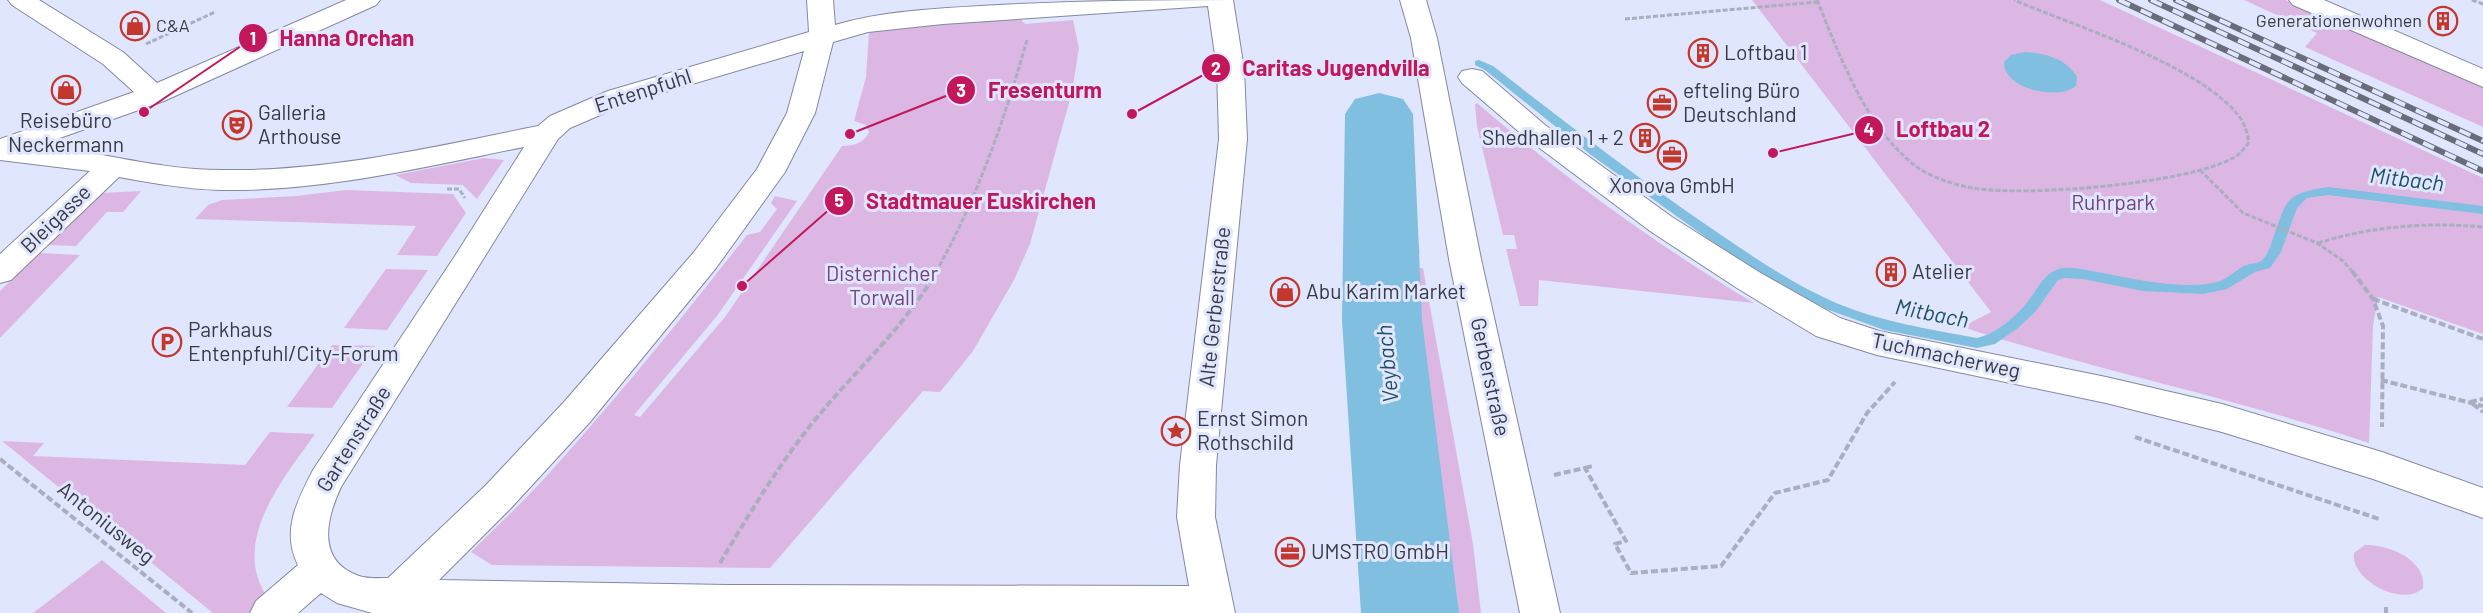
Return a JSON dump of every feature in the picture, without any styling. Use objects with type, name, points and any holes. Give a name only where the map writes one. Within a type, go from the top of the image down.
[{"type":"street","points":[[21,0],[113,58],[154,95]]},
{"type":"street","points":[[0,150],[154,95],[367,0]]},
{"type":"street","points":[[388,605],[498,497],[577,412],[637,343],[723,236],[770,172],[791,136],[801,113],[822,35],[820,0]]},
{"type":"street","name":"Entenpfuhl","points":[[0,150],[37,153],[174,178],[266,180],[360,170],[547,133],[560,122],[618,97],[822,35],[866,24],[1033,10],[1200,0]]},
{"type":"street","name":"Alte Gerberstraße","points":[[1214,608],[1196,517],[1198,465],[1233,139],[1230,45],[1220,0]]},
{"type":"street","name":"Gerberstraße","points":[[1413,0],[1424,38],[1464,252],[1540,613]]},
{"type":"street","points":[[2302,0],[2483,80]]},
{"type":"street","name":"Tuchmacherweg","points":[[1472,77],[1535,131],[1660,224],[1828,327],[1876,343],[1923,354],[2096,388],[2222,418],[2382,467],[2483,503]]},
{"type":"street","points":[[102,164],[78,150],[75,143],[84,129],[106,113]]},
{"type":"street","name":"Gartenstraße","points":[[320,570],[310,551],[308,528],[313,507],[326,480],[466,264],[547,133]]},
{"type":"street","name":"Bleigasse","points":[[0,272],[102,164]]},
{"type":"street","points":[[270,613],[320,570],[337,584],[388,605],[683,601],[726,608],[1214,608]]},
{"type":"path","points":[[1625,19],[1817,1],[1856,89],[1898,149],[1915,165],[1933,175],[1979,189],[2029,190],[2148,180],[2200,170],[2235,158],[2249,142],[2247,129],[2238,114],[2219,98],[2166,67],[2014,0]]},
{"type":"path","points":[[2472,0],[2483,4]]},
{"type":"path","points":[[683,601],[717,567],[754,507],[811,426],[894,334],[957,236],[975,195],[1020,66],[1033,10]]},
{"type":"path","points":[[113,58],[215,12]]},
{"type":"path","points":[[2200,170],[2243,213],[2317,243],[2343,261],[2373,299],[2383,326],[2382,467]]},
{"type":"path","points":[[2317,243],[2353,233],[2428,222],[2483,226]]},
{"type":"path","points":[[2373,299],[2483,339]]},
{"type":"path","points":[[1585,468],[1626,541],[1615,544],[1631,573],[1721,566],[1774,493],[1828,480],[1867,413],[1923,354]]},
{"type":"path","points":[[2382,380],[2483,406]]},
{"type":"path","points":[[2469,402],[2482,400]]},
{"type":"path","points":[[2469,402],[2483,412]]},
{"type":"path","points":[[2133,436],[2379,519]]},
{"type":"path","name":"Antoniusweg","points":[[0,459],[192,613]]},
{"type":"path","points":[[1513,485],[1592,466]]},
{"type":"green space","name":"Ruhrpark","points":[[1752,0],[2100,0],[2483,178],[2483,334],[2378,297],[2373,326],[2369,443],[2268,412],[2063,357],[1962,327],[1991,312]]},
{"type":"green space","points":[[2244,0],[2285,0],[2483,88],[2483,127],[2305,47],[2317,33]]},
{"type":"green space","name":"Disternicher Torwall","points":[[1020,18],[1025,24],[1073,20],[1079,48],[1072,92],[1030,244],[1014,280],[973,351],[940,392],[923,391],[770,568],[492,565],[471,552],[534,490],[595,421],[747,235],[760,232],[777,209],[771,203],[775,196],[797,201],[717,316],[634,415],[640,417],[725,317],[842,146],[865,139],[869,132],[866,125],[854,121],[866,77],[869,32],[899,27]]},
{"type":"green space","points":[[1477,103],[1611,209],[1682,258],[1754,303],[1539,280],[1538,306],[1520,306],[1506,249],[1517,249],[1514,235],[1503,235],[1477,126],[1475,104]]},
{"type":"green space","points":[[1353,113],[1396,115],[1420,253],[1409,253],[1411,268],[1423,268],[1473,544],[1481,613],[1372,613],[1353,339]]},
{"type":"green space","points":[[484,158],[504,160],[477,199],[463,185],[411,183],[395,175]]},
{"type":"green space","points":[[346,190],[453,194],[466,213],[437,256],[397,255],[416,226],[195,219],[208,205],[222,200],[296,196]]},
{"type":"green space","points":[[141,191],[123,212],[107,212],[76,246],[47,245],[102,193]]},
{"type":"green space","points":[[38,253],[80,255],[0,338],[0,291]]},
{"type":"green space","points":[[386,269],[428,270],[387,330],[344,328]]},
{"type":"green space","points":[[332,345],[375,346],[332,408],[287,407]]},
{"type":"green space","points":[[270,432],[315,434],[277,490],[258,531],[255,553],[257,574],[266,595],[249,613],[213,613],[2,441],[44,443],[33,456],[245,465]]},
{"type":"green space","points":[[2365,545],[2384,547],[2404,556],[2419,569],[2423,578],[2423,588],[2403,595],[2391,593],[2369,581],[2360,573],[2355,563],[2354,553]]},
{"type":"green space","points":[[102,560],[166,613],[33,613]]},
{"type":"water","points":[[2025,52],[2061,61],[2077,77],[2076,86],[2068,90],[2045,92],[2033,90],[2012,79],[2006,71],[2004,62],[2011,55]]},
{"type":"waterway","name":"Mitbach","points":[[1479,63],[1489,68],[1595,152],[1729,247],[1784,281],[1831,306],[1884,325],[1977,343],[1990,340],[2013,325],[2031,308],[2053,277],[2063,273],[2083,274],[2143,286],[2203,289],[2222,286],[2251,268],[2265,265],[2275,252],[2291,206],[2303,195],[2328,191],[2483,210]]},
{"type":"waterway","name":"Veybach","points":[[1379,114],[1382,320],[1410,613]]},
{"type":"railway","points":[[2119,0],[2483,171]]},
{"type":"railway","points":[[2151,0],[2483,154]]},
{"type":"railway","points":[[2176,0],[2483,141]]},
{"type":"place","name":"Generationenwohnen","points":[[2443,21]]},
{"type":"place","name":"C&A","points":[[135,26]]},
{"type":"place","name":"Loftbau 1","points":[[1703,53]]},
{"type":"place","name":"Reisebüro Neckermann","points":[[66,90]]},
{"type":"place","name":"efteling Büro Deutschland","points":[[1662,103]]},
{"type":"place","name":"Hanna Orchan","points":[[144,112]]},
{"type":"place","name":"Caritas Jugendvilla","points":[[1132,114]]},
{"type":"place","name":"Galleria Arthouse","points":[[237,125]]},
{"type":"place","name":"Fresenturm","points":[[850,134]]},
{"type":"place","name":"Shedhallen 1 + 2","points":[[1645,138]]},
{"type":"place","name":"Loftbau 2","points":[[1773,153]]},
{"type":"place","name":"Xonova GmbH","points":[[1672,155]]},
{"type":"place","name":"Atelier","points":[[1891,272]]},
{"type":"place","name":"Stadtmauer Euskirchen","points":[[742,286]]},
{"type":"place","name":"Abu Karim Market","points":[[1285,292]]},
{"type":"place","name":"Parkhaus Entenpfuhl/City-Forum","points":[[167,342]]},
{"type":"place","name":"Ernst Simon Rothschild","points":[[1176,431]]},
{"type":"place","name":"UMSTRO GmbH","points":[[1290,552]]}]
